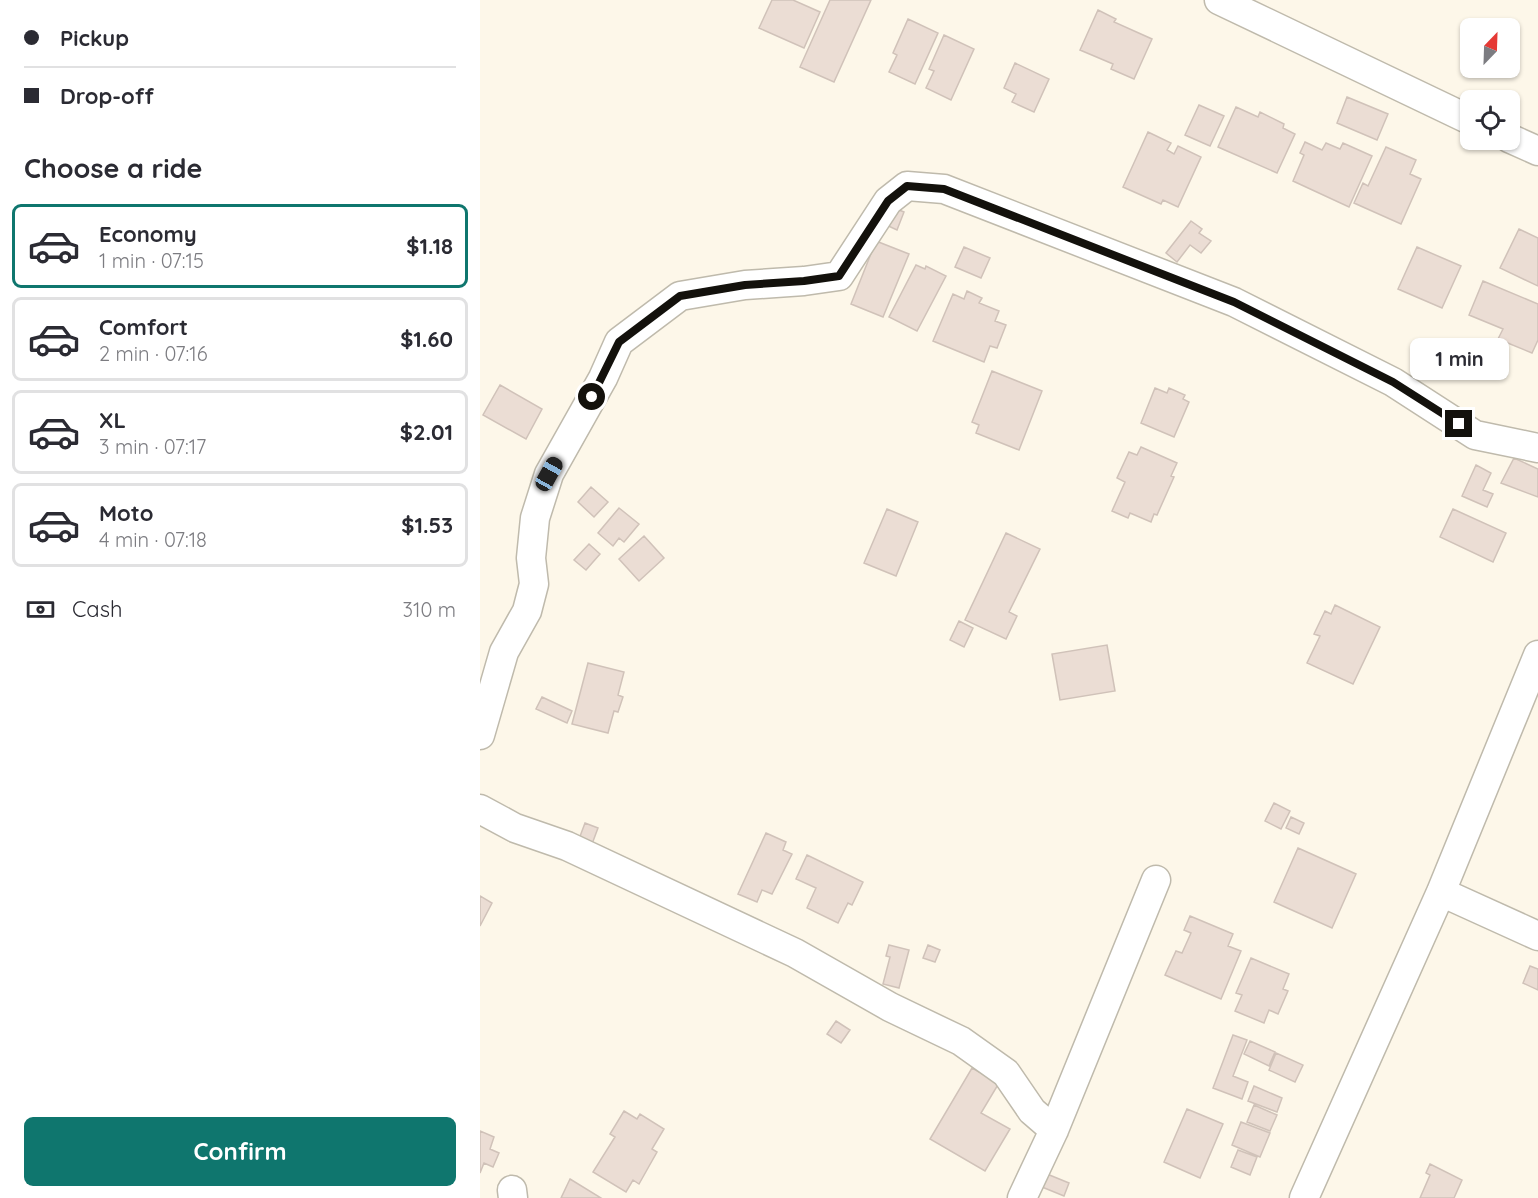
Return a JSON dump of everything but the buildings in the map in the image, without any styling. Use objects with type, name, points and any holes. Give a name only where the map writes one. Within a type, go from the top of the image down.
[{"type":"street","points":[[1218,0],[1460,115]]},
{"type":"street","points":[[1520,143],[1538,152]]},
{"type":"street","points":[[480,735],[504,652],[527,611],[532,593],[534,584],[531,558],[535,518],[549,474],[603,378],[619,342],[680,296],[745,285],[839,276],[888,201],[907,186],[944,189],[1234,302],[1393,382],[1475,435],[1538,448]]},
{"type":"street","points":[[1304,1198],[1441,892],[1538,655]]},
{"type":"street","points":[[480,809],[515,828],[567,846],[795,953],[890,1007],[961,1041],[1006,1073],[1032,1111],[1054,1130]]},
{"type":"street","points":[[1022,1198],[1054,1130],[1156,880]]},
{"type":"street","points":[[1441,892],[1538,936]]},
{"type":"route","points":[[592,397],[619,342],[680,296],[745,285],[839,276],[888,201],[907,186],[944,189],[1234,302],[1393,382],[1459,424]]}]
